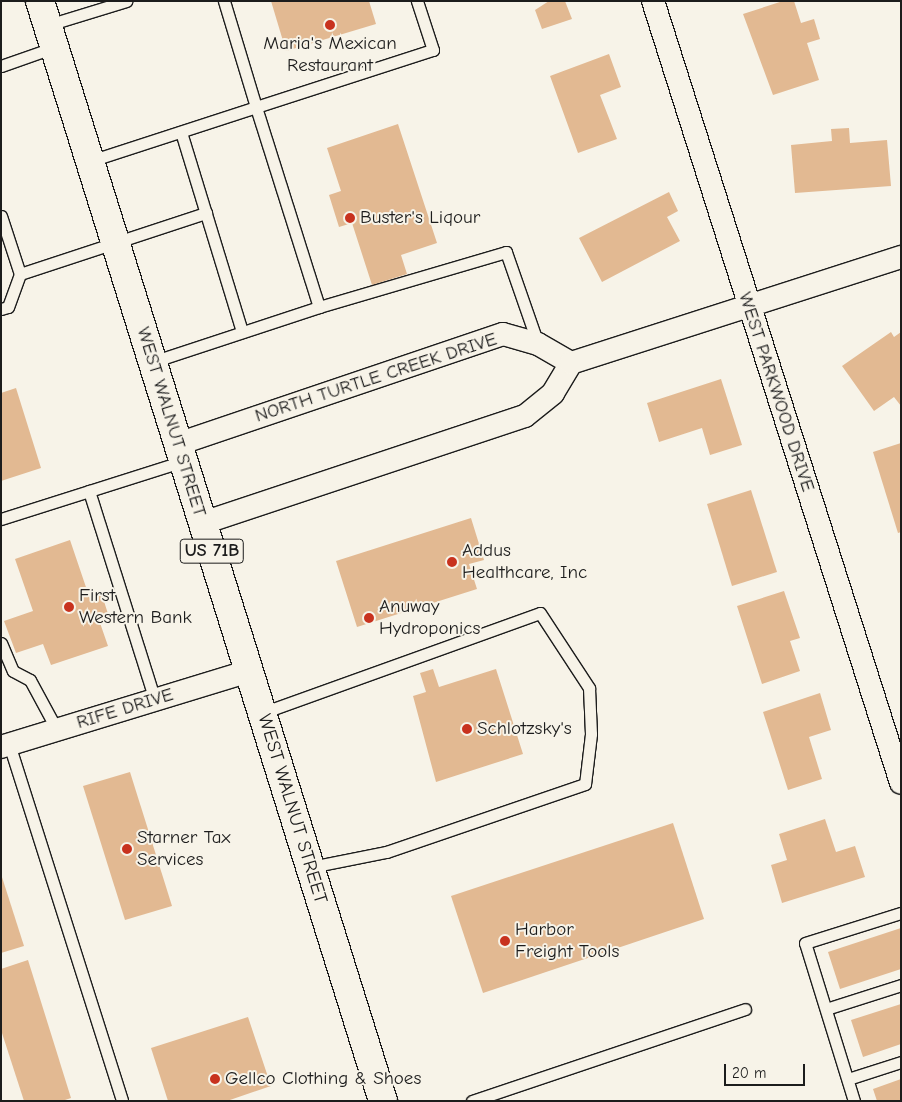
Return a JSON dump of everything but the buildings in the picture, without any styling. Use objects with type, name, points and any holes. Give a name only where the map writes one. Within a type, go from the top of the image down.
[{"type":"main road","name":"WEST WALNUT STREET","points":[[48,25],[383,1101]]},
{"type":"street","name":"WEST PARKWOOD DRIVE","points":[[653,1],[901,783]]},
{"type":"street","points":[[203,523],[525,416],[553,393],[571,363],[901,257]]},
{"type":"street","name":"NORTH TURTLE CREEK DRIVE","points":[[181,452],[503,334],[538,344],[571,363]]},
{"type":"street","name":"RIFE DRIVE","points":[[5,746],[249,671]]},
{"type":"lane","points":[[1,66],[48,25],[126,1]]},
{"type":"lane","points":[[224,1],[318,307]]},
{"type":"lane","points":[[90,161],[433,50],[417,1]]},
{"type":"lane","points":[[181,132],[242,332]]},
{"type":"lane","points":[[20,274],[206,213]]},
{"type":"lane","points":[[1,216],[20,274],[8,307],[1,309]]},
{"type":"lane","points":[[152,362],[318,307],[506,252],[538,344]]},
{"type":"lane","points":[[1,519],[89,491],[181,452]]},
{"type":"lane","points":[[89,491],[155,700]]},
{"type":"lane","points":[[262,714],[540,613],[589,688],[592,734],[585,784],[386,852],[310,867]]},
{"type":"lane","points":[[1,643],[13,671],[30,680],[57,730]]},
{"type":"lane","points":[[5,746],[122,1101]]},
{"type":"lane","points":[[854,1101],[805,943],[901,913]]},
{"type":"lane","points":[[826,1009],[901,985]]},
{"type":"lane","points":[[472,1101],[745,1009]]},
{"type":"lane","points":[[848,1079],[901,1062]]},
{"type":"place","name":"Maria's Mexican Restaurant","points":[[330,25]]},
{"type":"place","name":"Buster's Liqour","points":[[350,218]]},
{"type":"place","name":"Addus Healthcare, Inc","points":[[452,562]]},
{"type":"place","name":"First Western Bank","points":[[69,607]]},
{"type":"place","name":"Anuway Hydroponics","points":[[369,618]]},
{"type":"place","name":"Schlotzsky's","points":[[467,729]]},
{"type":"place","name":"Starner Tax Services","points":[[127,849]]},
{"type":"place","name":"Harbor Freight Tools","points":[[505,941]]},
{"type":"place","name":"Gellco Clothing & Shoes","points":[[215,1079]]}]
